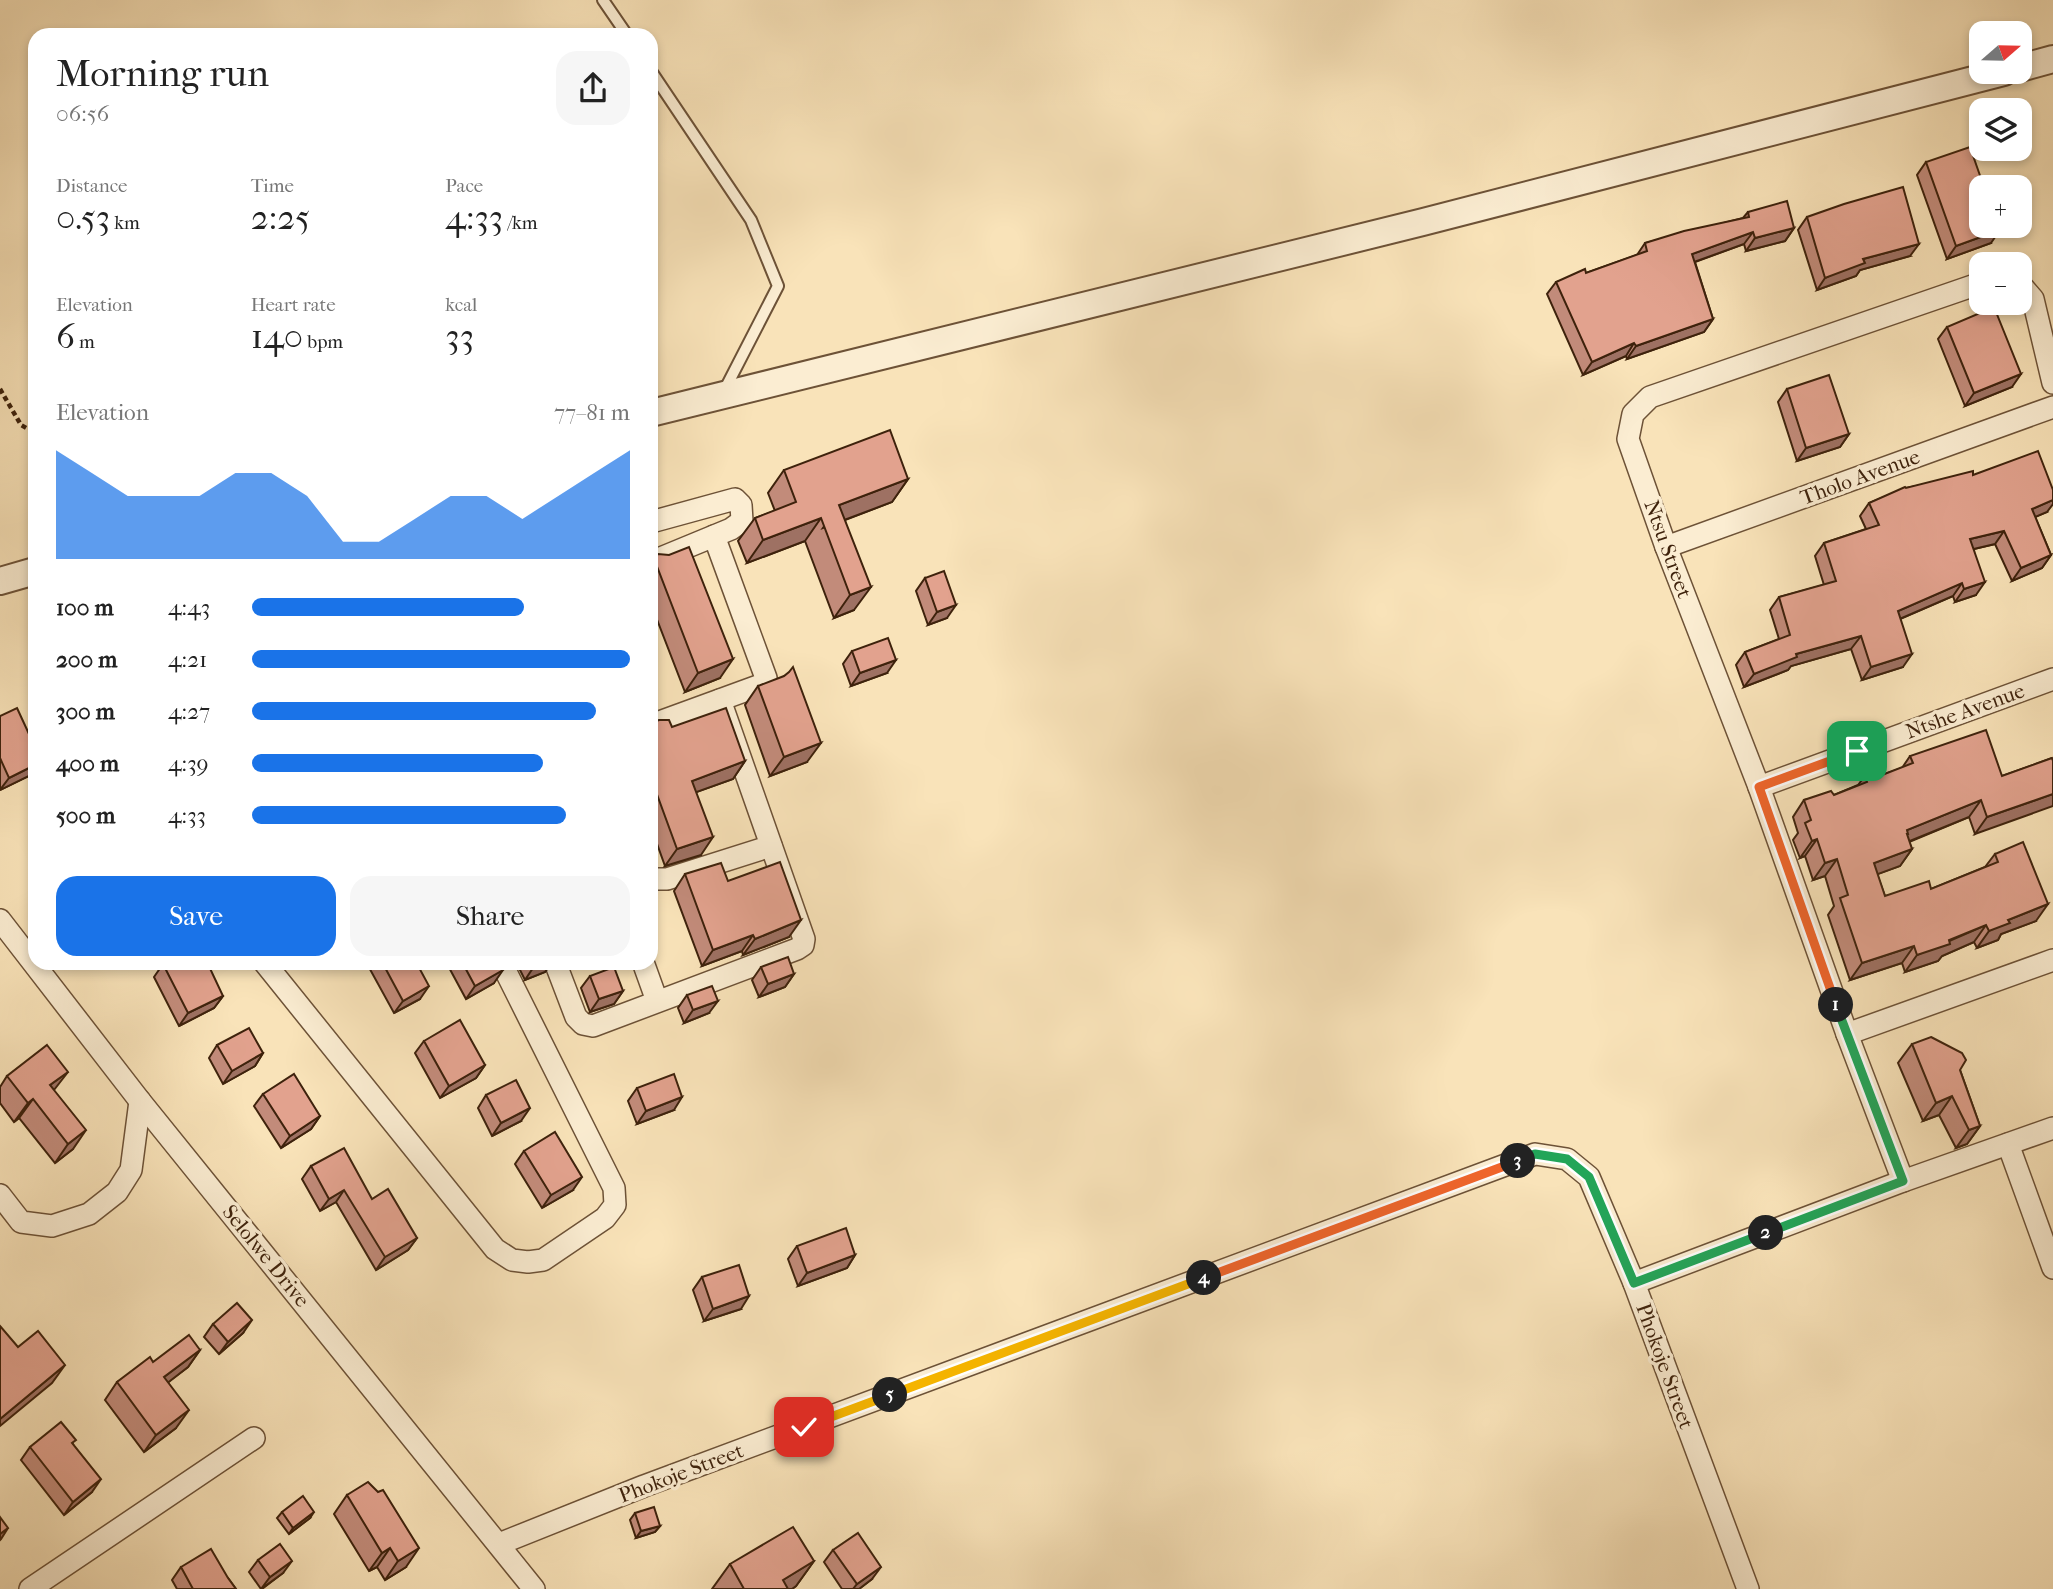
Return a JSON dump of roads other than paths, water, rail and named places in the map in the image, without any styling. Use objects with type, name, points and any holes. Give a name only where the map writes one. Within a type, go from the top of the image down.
[{"type":"street","points":[[2032,65],[2053,59]]},
{"type":"street","points":[[658,411],[1423,222],[1969,81]]},
{"type":"street","name":"Ntsu Street","points":[[1903,1181],[1628,439],[1633,414],[1650,397],[1969,287]]},
{"type":"street","points":[[2032,298],[2053,383]]},
{"type":"street","name":"Tholo Avenue","points":[[1667,547],[2053,407]]},
{"type":"street","points":[[658,520],[735,499],[741,506],[742,521],[731,529],[658,559]]},
{"type":"street","points":[[658,722],[766,682],[714,536]]},
{"type":"street","points":[[0,581],[28,573]]},
{"type":"street","name":"Ntshe Avenue","points":[[1759,787],[2053,679]]},
{"type":"street","points":[[558,970],[576,1017],[583,1024],[593,1026],[797,950],[803,945],[804,939],[720,700]]},
{"type":"street","points":[[658,879],[667,879],[771,846]]},
{"type":"street","name":"Selolwe Drive","points":[[0,920],[28,956]]},
{"type":"street","points":[[1847,1034],[2053,960]]},
{"type":"street","name":"Selolwe Drive","points":[[39,970],[140,1101],[534,1589]]},
{"type":"street","points":[[270,970],[495,1249],[512,1260],[528,1262],[542,1260],[605,1218],[615,1205],[614,1188],[505,970]]},
{"type":"street","points":[[646,970],[657,1001]]},
{"type":"street","points":[[0,1195],[21,1222],[52,1226],[89,1214],[117,1192],[131,1170],[140,1101]]},
{"type":"street","points":[[1634,1283],[1903,1181],[2053,1128]]},
{"type":"street","points":[[2008,1144],[2053,1268]]},
{"type":"street","name":"Phokoje Street","points":[[499,1544],[644,1486],[1535,1154],[1567,1159],[1589,1177],[1634,1283],[1748,1589]]},
{"type":"street","points":[[30,1589],[254,1438]]},
{"type":"lane","points":[[603,0],[622,28]]},
{"type":"lane","points":[[658,81],[751,220],[778,286],[721,396]]}]
